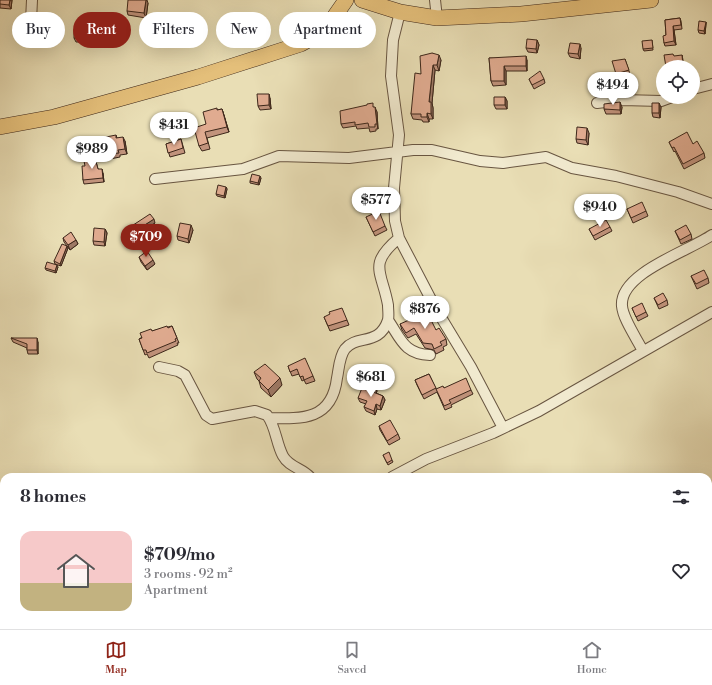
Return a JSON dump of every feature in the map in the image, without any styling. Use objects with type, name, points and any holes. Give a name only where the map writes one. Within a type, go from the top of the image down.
[{"type":"main road","points":[[0,127],[54,117],[198,77],[301,44],[319,34],[332,20],[346,0]]},
{"type":"main road","points":[[362,0],[394,10],[437,18],[521,14],[620,1],[651,0]]},
{"type":"street","points":[[31,12],[32,0]]},
{"type":"street","points":[[435,0],[437,18]]},
{"type":"street","points":[[394,10],[391,76],[399,135],[399,152],[396,162],[394,181],[395,220],[399,238],[436,309],[474,373],[503,428]]},
{"type":"street","points":[[700,87],[712,84]]},
{"type":"street","points":[[598,103],[622,100],[656,101]]},
{"type":"street","points":[[154,179],[243,169],[279,156],[348,158],[413,150],[432,150],[480,161],[503,163],[546,158],[572,168],[616,176],[678,192],[712,204]]},
{"type":"street","points":[[643,351],[622,308],[624,294],[628,286],[650,268],[712,235]]},
{"type":"street","points":[[269,418],[296,420],[306,418],[320,411],[329,402],[335,392],[341,358],[345,349],[354,343],[372,338],[379,334],[388,320],[388,306],[379,272],[380,258],[388,247],[399,238]]},
{"type":"street","points":[[400,473],[426,459],[503,428],[557,402],[712,312]]},
{"type":"street","points":[[388,320],[407,348],[418,355],[430,355]]},
{"type":"street","points":[[159,367],[178,371],[185,375],[206,415],[212,419],[260,411],[269,418],[283,455],[290,464],[304,473]]},
{"type":"building","points":[[0,0],[10,0],[9,5],[0,4]]},
{"type":"building","points":[[128,0],[146,0],[144,12],[127,11]]},
{"type":"building","points":[[680,18],[681,25],[673,26],[674,41],[664,43],[663,36],[666,35],[665,20]]},
{"type":"building","points":[[699,21],[706,22],[704,31],[698,30]]},
{"type":"building","points":[[527,39],[537,40],[536,49],[526,48]]},
{"type":"building","points":[[652,40],[653,48],[643,49],[642,41]]},
{"type":"building","points":[[570,43],[580,44],[578,54],[568,53]]},
{"type":"building","points":[[432,53],[439,55],[437,65],[433,65],[429,102],[431,102],[431,114],[427,113],[427,117],[421,117],[421,114],[411,114],[415,73],[421,74],[420,56]]},
{"type":"building","points":[[664,55],[682,55],[682,60],[665,60]]},
{"type":"building","points":[[526,56],[526,66],[504,66],[504,81],[491,81],[489,58]]},
{"type":"building","points":[[625,59],[629,70],[616,74],[612,61]]},
{"type":"building","points":[[540,71],[544,79],[532,85],[529,79]]},
{"type":"building","points":[[257,94],[269,94],[269,105],[258,106]]},
{"type":"building","points":[[494,97],[505,97],[505,105],[494,105]]},
{"type":"building","points":[[620,102],[620,110],[604,109],[604,104]]},
{"type":"building","points":[[373,103],[373,107],[375,107],[377,124],[375,124],[375,127],[369,127],[368,123],[355,125],[355,122],[341,124],[340,111]]},
{"type":"building","points":[[652,103],[659,104],[659,113],[652,113]]},
{"type":"building","points":[[217,108],[217,110],[222,109],[227,127],[205,132],[208,143],[199,146],[194,128],[206,124],[203,112]]},
{"type":"building","points":[[577,127],[587,128],[586,140],[576,139]]},
{"type":"building","points":[[687,132],[693,144],[697,141],[704,153],[683,164],[674,147],[672,148],[669,142]]},
{"type":"building","points":[[116,135],[116,138],[123,137],[125,149],[118,150],[119,153],[108,154],[106,137]]},
{"type":"building","points":[[181,139],[183,148],[168,153],[166,144]]},
{"type":"building","points":[[95,158],[98,169],[102,169],[103,178],[83,180],[82,166],[85,166],[84,161]]},
{"type":"building","points":[[252,174],[260,176],[258,183],[250,181]]},
{"type":"building","points":[[218,185],[226,187],[224,196],[216,194]]},
{"type":"building","points":[[642,202],[646,211],[631,218],[627,209]]},
{"type":"building","points":[[379,211],[385,226],[373,232],[366,217]]},
{"type":"building","points":[[150,214],[154,219],[137,230],[139,232],[130,239],[124,231]]},
{"type":"building","points":[[606,220],[610,227],[593,236],[589,229]]},
{"type":"building","points":[[180,223],[191,225],[188,239],[177,236]]},
{"type":"building","points":[[686,225],[691,234],[680,240],[675,231]]},
{"type":"building","points":[[94,228],[105,229],[104,242],[93,241]]},
{"type":"building","points":[[71,232],[76,240],[68,245],[63,238]]},
{"type":"building","points":[[62,244],[67,246],[60,264],[54,261]]},
{"type":"building","points":[[147,251],[153,260],[145,266],[139,257]]},
{"type":"building","points":[[47,262],[57,265],[55,271],[45,268]]},
{"type":"building","points":[[704,270],[708,278],[696,284],[691,276]]},
{"type":"building","points":[[663,293],[667,300],[658,305],[654,298]]},
{"type":"building","points":[[642,303],[646,312],[636,317],[632,308]]},
{"type":"building","points":[[342,308],[347,320],[328,326],[324,317],[330,314],[329,312]]},
{"type":"building","points":[[427,312],[436,330],[439,328],[446,339],[440,342],[442,345],[434,349],[432,344],[423,343],[414,328],[406,333],[400,324]]},
{"type":"building","points":[[167,326],[168,328],[172,326],[177,338],[175,339],[176,341],[147,353],[146,350],[143,350],[139,339],[142,338],[140,333]]},
{"type":"building","points":[[11,338],[37,338],[37,350],[27,350],[27,344]]},
{"type":"building","points":[[305,358],[313,376],[304,380],[303,376],[300,377],[297,369],[290,372],[288,366]]},
{"type":"building","points":[[265,364],[280,378],[268,390],[259,381],[261,378],[254,372]]},
{"type":"building","points":[[429,374],[436,388],[422,395],[415,380]]},
{"type":"building","points":[[466,378],[471,390],[449,400],[451,403],[444,406],[436,389],[443,386],[444,388]]},
{"type":"building","points":[[368,384],[375,387],[373,392],[383,396],[380,406],[376,404],[374,411],[364,407],[367,401],[358,398],[362,388],[366,390]]},
{"type":"building","points":[[390,420],[398,434],[387,441],[379,426]]},
{"type":"building","points":[[389,452],[392,460],[387,463],[383,455]]}]
